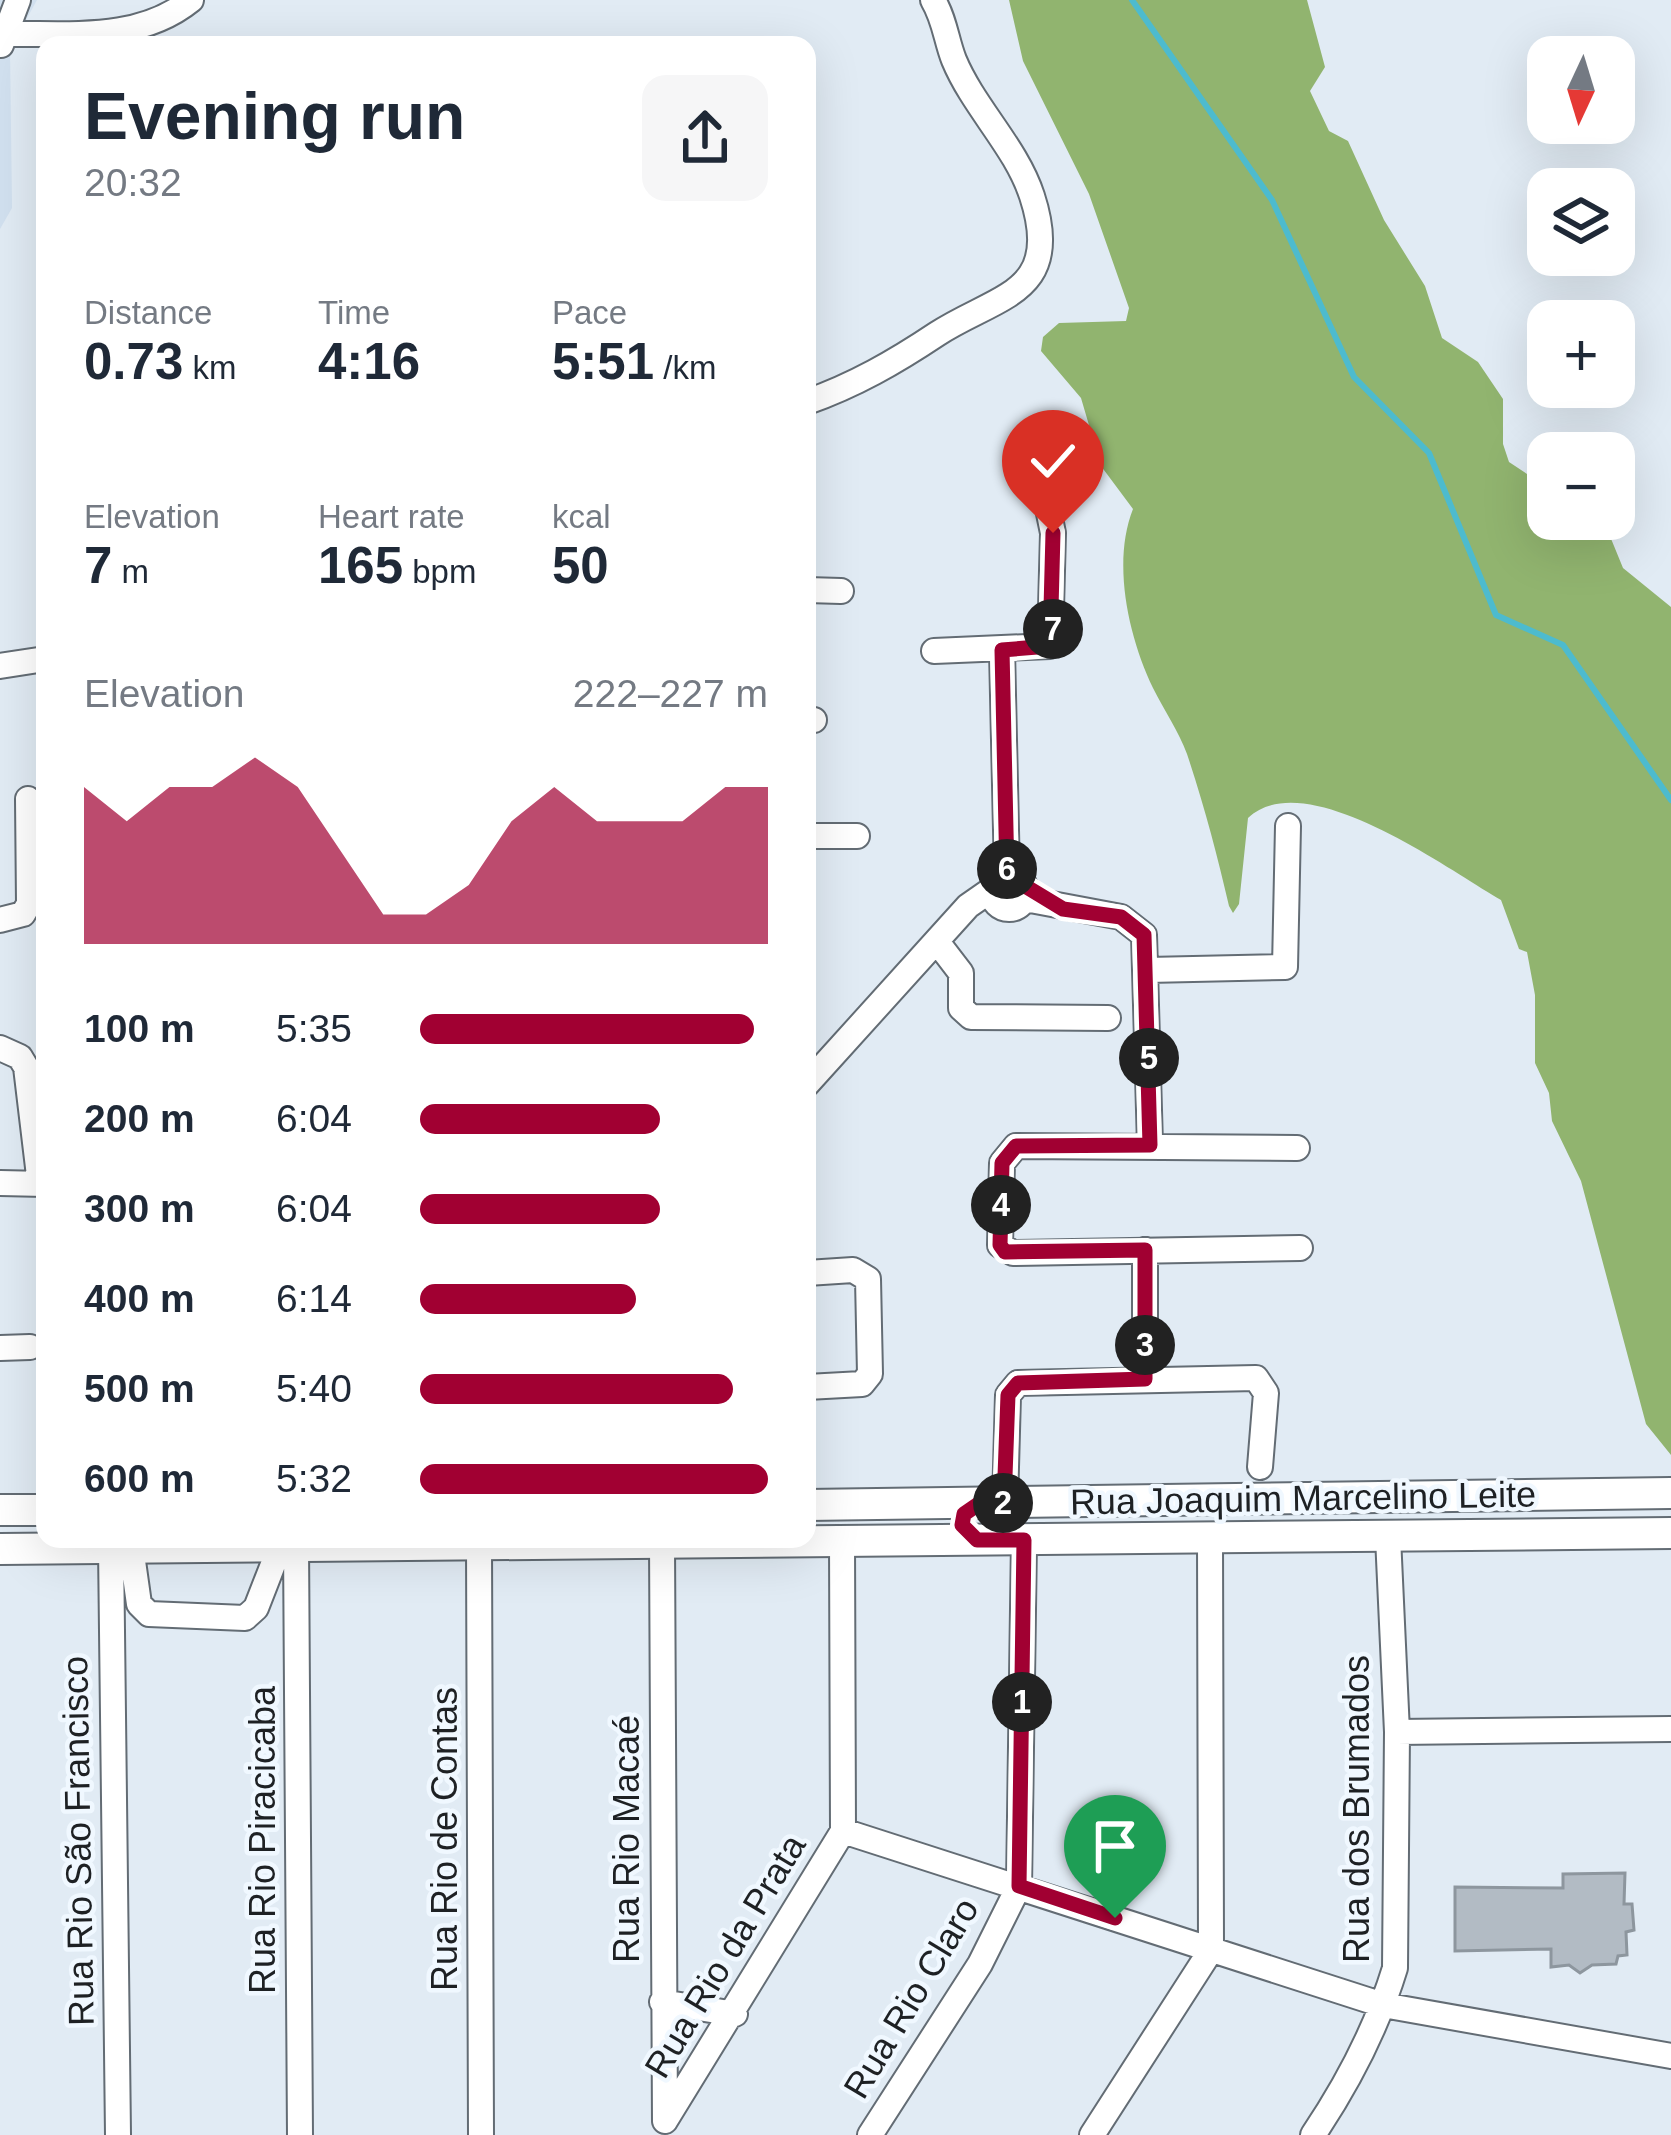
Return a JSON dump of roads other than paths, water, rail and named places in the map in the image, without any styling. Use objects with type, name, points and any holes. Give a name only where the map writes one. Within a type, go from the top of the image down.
[{"type":"main road","name":"Rua Joaquim Marcelino Leite","points":[[816,1504],[1671,1493]]},
{"type":"main road","points":[[1388,1537],[1400,1519],[1509,1497]]},
{"type":"main road","points":[[925,1502],[930,1521],[925,1540]]},
{"type":"main road","points":[[977,1540],[962,1525],[964,1514],[992,1503]]},
{"type":"main road","points":[[0,1510],[36,1510]]},
{"type":"main road","name":"Rua Joaquim Marcelino Leite","points":[[816,1540],[1671,1533]]},
{"type":"main road","name":"Rua Joaquim Marcelino Leite","points":[[0,1549],[36,1547]]},
{"type":"street","points":[[18,0],[3,41],[36,38]]},
{"type":"street","points":[[62,36],[122,31],[165,21],[191,0]]},
{"type":"street","points":[[816,398],[899,361],[942,331],[1001,305],[1031,273],[1039,233],[1031,193],[954,60],[933,0]]},
{"type":"street","points":[[934,651],[1041,650],[1053,638],[1053,533],[1036,450]]},
{"type":"street","points":[[816,590],[841,590]]},
{"type":"street","points":[[1002,650],[1010,892]]},
{"type":"street","points":[[0,666],[36,660]]},
{"type":"street","points":[[0,920],[23,914],[28,904],[28,799]]},
{"type":"street","points":[[1148,970],[1285,967],[1288,826]]},
{"type":"street","points":[[816,836],[857,836]]},
{"type":"street","points":[[816,1074],[968,906],[1010,892],[1063,909],[1130,921],[1144,935],[1150,1145]]},
{"type":"street","points":[[945,936],[961,973],[966,1015],[1108,1018]]},
{"type":"street","points":[[0,1048],[20,1057],[26,1067],[36,1140]]},
{"type":"street","points":[[1297,1148],[1016,1146],[1002,1163],[1000,1245],[1005,1252],[1300,1248]]},
{"type":"street","points":[[0,1183],[36,1184]]},
{"type":"street","points":[[1145,1250],[1145,1379]]},
{"type":"street","points":[[816,1272],[854,1270],[868,1279],[870,1374],[862,1384],[816,1387]]},
{"type":"street","points":[[0,1348],[30,1347]]},
{"type":"street","points":[[992,1503],[1008,1395],[1018,1383],[1256,1378],[1264,1383],[1260,1467]]},
{"type":"street","name":"Rua dos Brumados","points":[[1313,2135],[1383,2005],[1395,1968],[1397,1732],[1388,1537]]},
{"type":"street","points":[[1092,2135],[1211,1950],[1210,1539]]},
{"type":"street","name":"Rua Rio da Prata","points":[[663,2128],[843,1831],[842,1540]]},
{"type":"street","name":"Rua Rio Claro","points":[[870,2135],[980,1964],[1019,1886],[1024,1540]]},
{"type":"street","name":"Rua Rio São Francisco","points":[[117,1548],[118,2135]]},
{"type":"street","points":[[119,1548],[140,1604],[149,1614],[233,1622],[256,1608],[287,1548]]},
{"type":"street","name":"Rua Rio Piracicaba","points":[[289,1548],[300,2135]]},
{"type":"street","name":"Rua Rio de Contas","points":[[479,1548],[481,2135]]},
{"type":"street","name":"Rua Rio Macaé","points":[[662,1548],[663,2128]]},
{"type":"street","points":[[1397,1732],[1671,1730]]},
{"type":"street","points":[[843,1831],[1383,2005],[1671,2056]]},
{"type":"street","points":[[662,2002],[735,2014]]},
{"type":"waterway","points":[[1132,0],[1272,200],[1354,377],[1429,453],[1496,615],[1563,645],[1671,800]]}]
